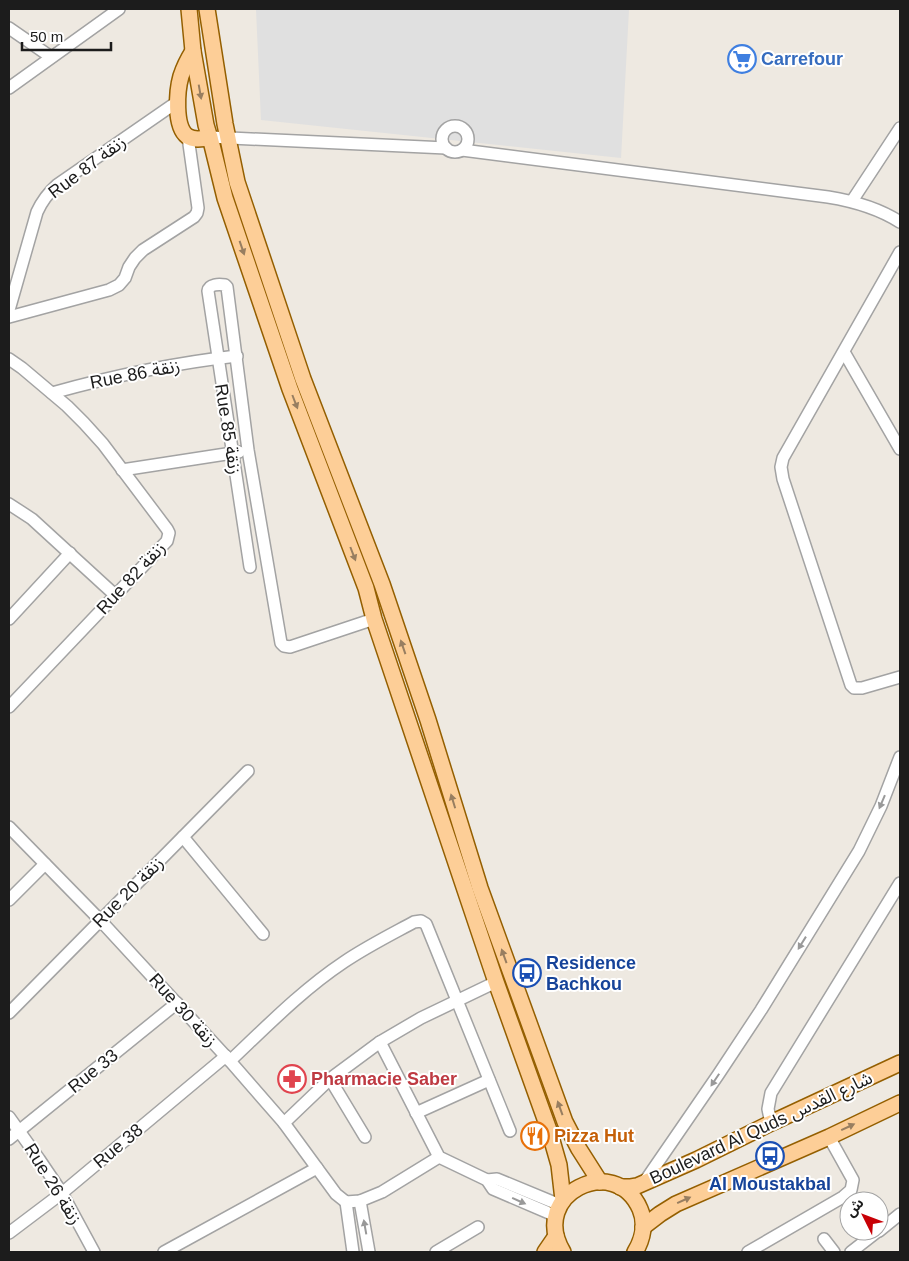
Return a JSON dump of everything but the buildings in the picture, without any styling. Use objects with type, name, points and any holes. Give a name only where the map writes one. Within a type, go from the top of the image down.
[{"type":"main road","points":[[189,9],[193,51],[206,125],[225,198],[290,389],[366,588],[374,619],[496,982],[552,1138],[559,1164],[560,1207],[555,1230],[559,1244],[564,1252]]},
{"type":"main road","points":[[207,9],[222,105],[237,182],[304,379],[382,584],[428,720],[480,888],[565,1122],[579,1149],[600,1182]]},
{"type":"main road","points":[[193,51],[181,77],[177,102],[178,113],[182,130],[188,136],[202,139],[210,137]]},
{"type":"main road","name":"Boulevard Al Quds شارع القدس","points":[[620,1187],[643,1184],[900,1063]]},
{"type":"main road","name":"Boulevard Al Quds شارع القدس","points":[[643,1227],[676,1204],[900,1103]]},
{"type":"main road","points":[[560,1207],[573,1190],[586,1184],[600,1182],[613,1184],[627,1191],[638,1204],[643,1219],[641,1241],[634,1252]]},
{"type":"main road","points":[[545,1252],[556,1236]]},
{"type":"street","points":[[9,88],[119,9]]},
{"type":"street","points":[[9,28],[51,57]]},
{"type":"street","name":"Rue 87 زنقة","points":[[9,310],[37,212],[48,193],[177,102]]},
{"type":"street","points":[[446,148],[442,141],[443,133],[449,127],[455,126],[463,129],[468,136],[466,145],[462,150]]},
{"type":"street","points":[[852,201],[900,128]]},
{"type":"street","points":[[9,317],[108,290],[119,285],[125,278],[135,258],[190,220],[197,213],[198,208],[188,136]]},
{"type":"street","points":[[210,137],[446,148],[454,152],[462,150],[798,192],[852,201],[881,212],[900,222]]},
{"type":"street","points":[[900,252],[783,458],[781,466],[781,473],[851,685],[854,688],[862,688],[900,677]]},
{"type":"street","name":"Rue 85 زنقة","points":[[237,356],[226,286],[222,284],[211,286],[208,288],[208,291],[250,567]]},
{"type":"street","points":[[844,352],[900,449]]},
{"type":"street","points":[[237,356],[248,450],[281,642],[284,646],[290,647],[374,619]]},
{"type":"street","name":"Rue 86 زنقة","points":[[52,393],[140,371],[237,356]]},
{"type":"street","name":"Rue 82 زنقة","points":[[9,359],[68,406],[97,437],[168,529],[169,533],[167,541],[9,707]]},
{"type":"street","points":[[122,470],[248,450]]},
{"type":"street","points":[[9,504],[32,519],[115,595]]},
{"type":"street","points":[[9,620],[70,553]]},
{"type":"street","points":[[643,1184],[761,1010],[859,852],[881,806],[900,756]]},
{"type":"street","name":"Rue 20 زنقة","points":[[9,1013],[248,771]]},
{"type":"street","name":"Rue 30 زنقة","points":[[9,827],[178,1003],[284,1123],[336,1194],[346,1202]]},
{"type":"street","points":[[184,837],[263,934]]},
{"type":"street","points":[[9,900],[45,864]]},
{"type":"street","points":[[771,1123],[768,1109],[771,1094],[900,883]]},
{"type":"street","name":"Rue 38","points":[[9,1233],[62,1193],[228,1059],[342,963],[364,949],[418,921],[426,924],[510,1131]]},
{"type":"street","points":[[284,1123],[330,1079],[380,1042],[421,1018],[496,982]]},
{"type":"street","name":"Rue 33","points":[[9,1139],[178,1003]]},
{"type":"street","points":[[380,1042],[439,1157],[487,1180],[497,1179],[560,1207]]},
{"type":"street","points":[[330,1079],[364,1137]]},
{"type":"street","points":[[416,1113],[489,1080]]},
{"type":"street","name":"Rue 26 زنقة","points":[[9,1117],[62,1193],[94,1252]]},
{"type":"street","points":[[748,1252],[843,1197],[851,1190],[853,1180],[829,1136]]},
{"type":"street","points":[[353,1252],[346,1202],[360,1201],[382,1192],[439,1157]]},
{"type":"street","points":[[164,1252],[317,1168]]},
{"type":"street","points":[[360,1201],[370,1252]]},
{"type":"street","points":[[889,1223],[900,1214]]},
{"type":"street","points":[[436,1252],[478,1227]]},
{"type":"street","points":[[824,1240],[834,1252]]},
{"type":"street","points":[[851,1252],[866,1241]]},
{"type":"shaded area","points":[[256,9],[629,9],[621,158],[261,120]]},
{"type":"place","name":"Carrefour","points":[[742,59]]},
{"type":"place","name":"Residence Bachkou","points":[[527,973]]},
{"type":"place","name":"Pharmacie Saber","points":[[292,1079]]},
{"type":"place","name":"Pizza Hut","points":[[535,1136]]},
{"type":"place","name":"Al Moustakbal","points":[[770,1156]]}]
